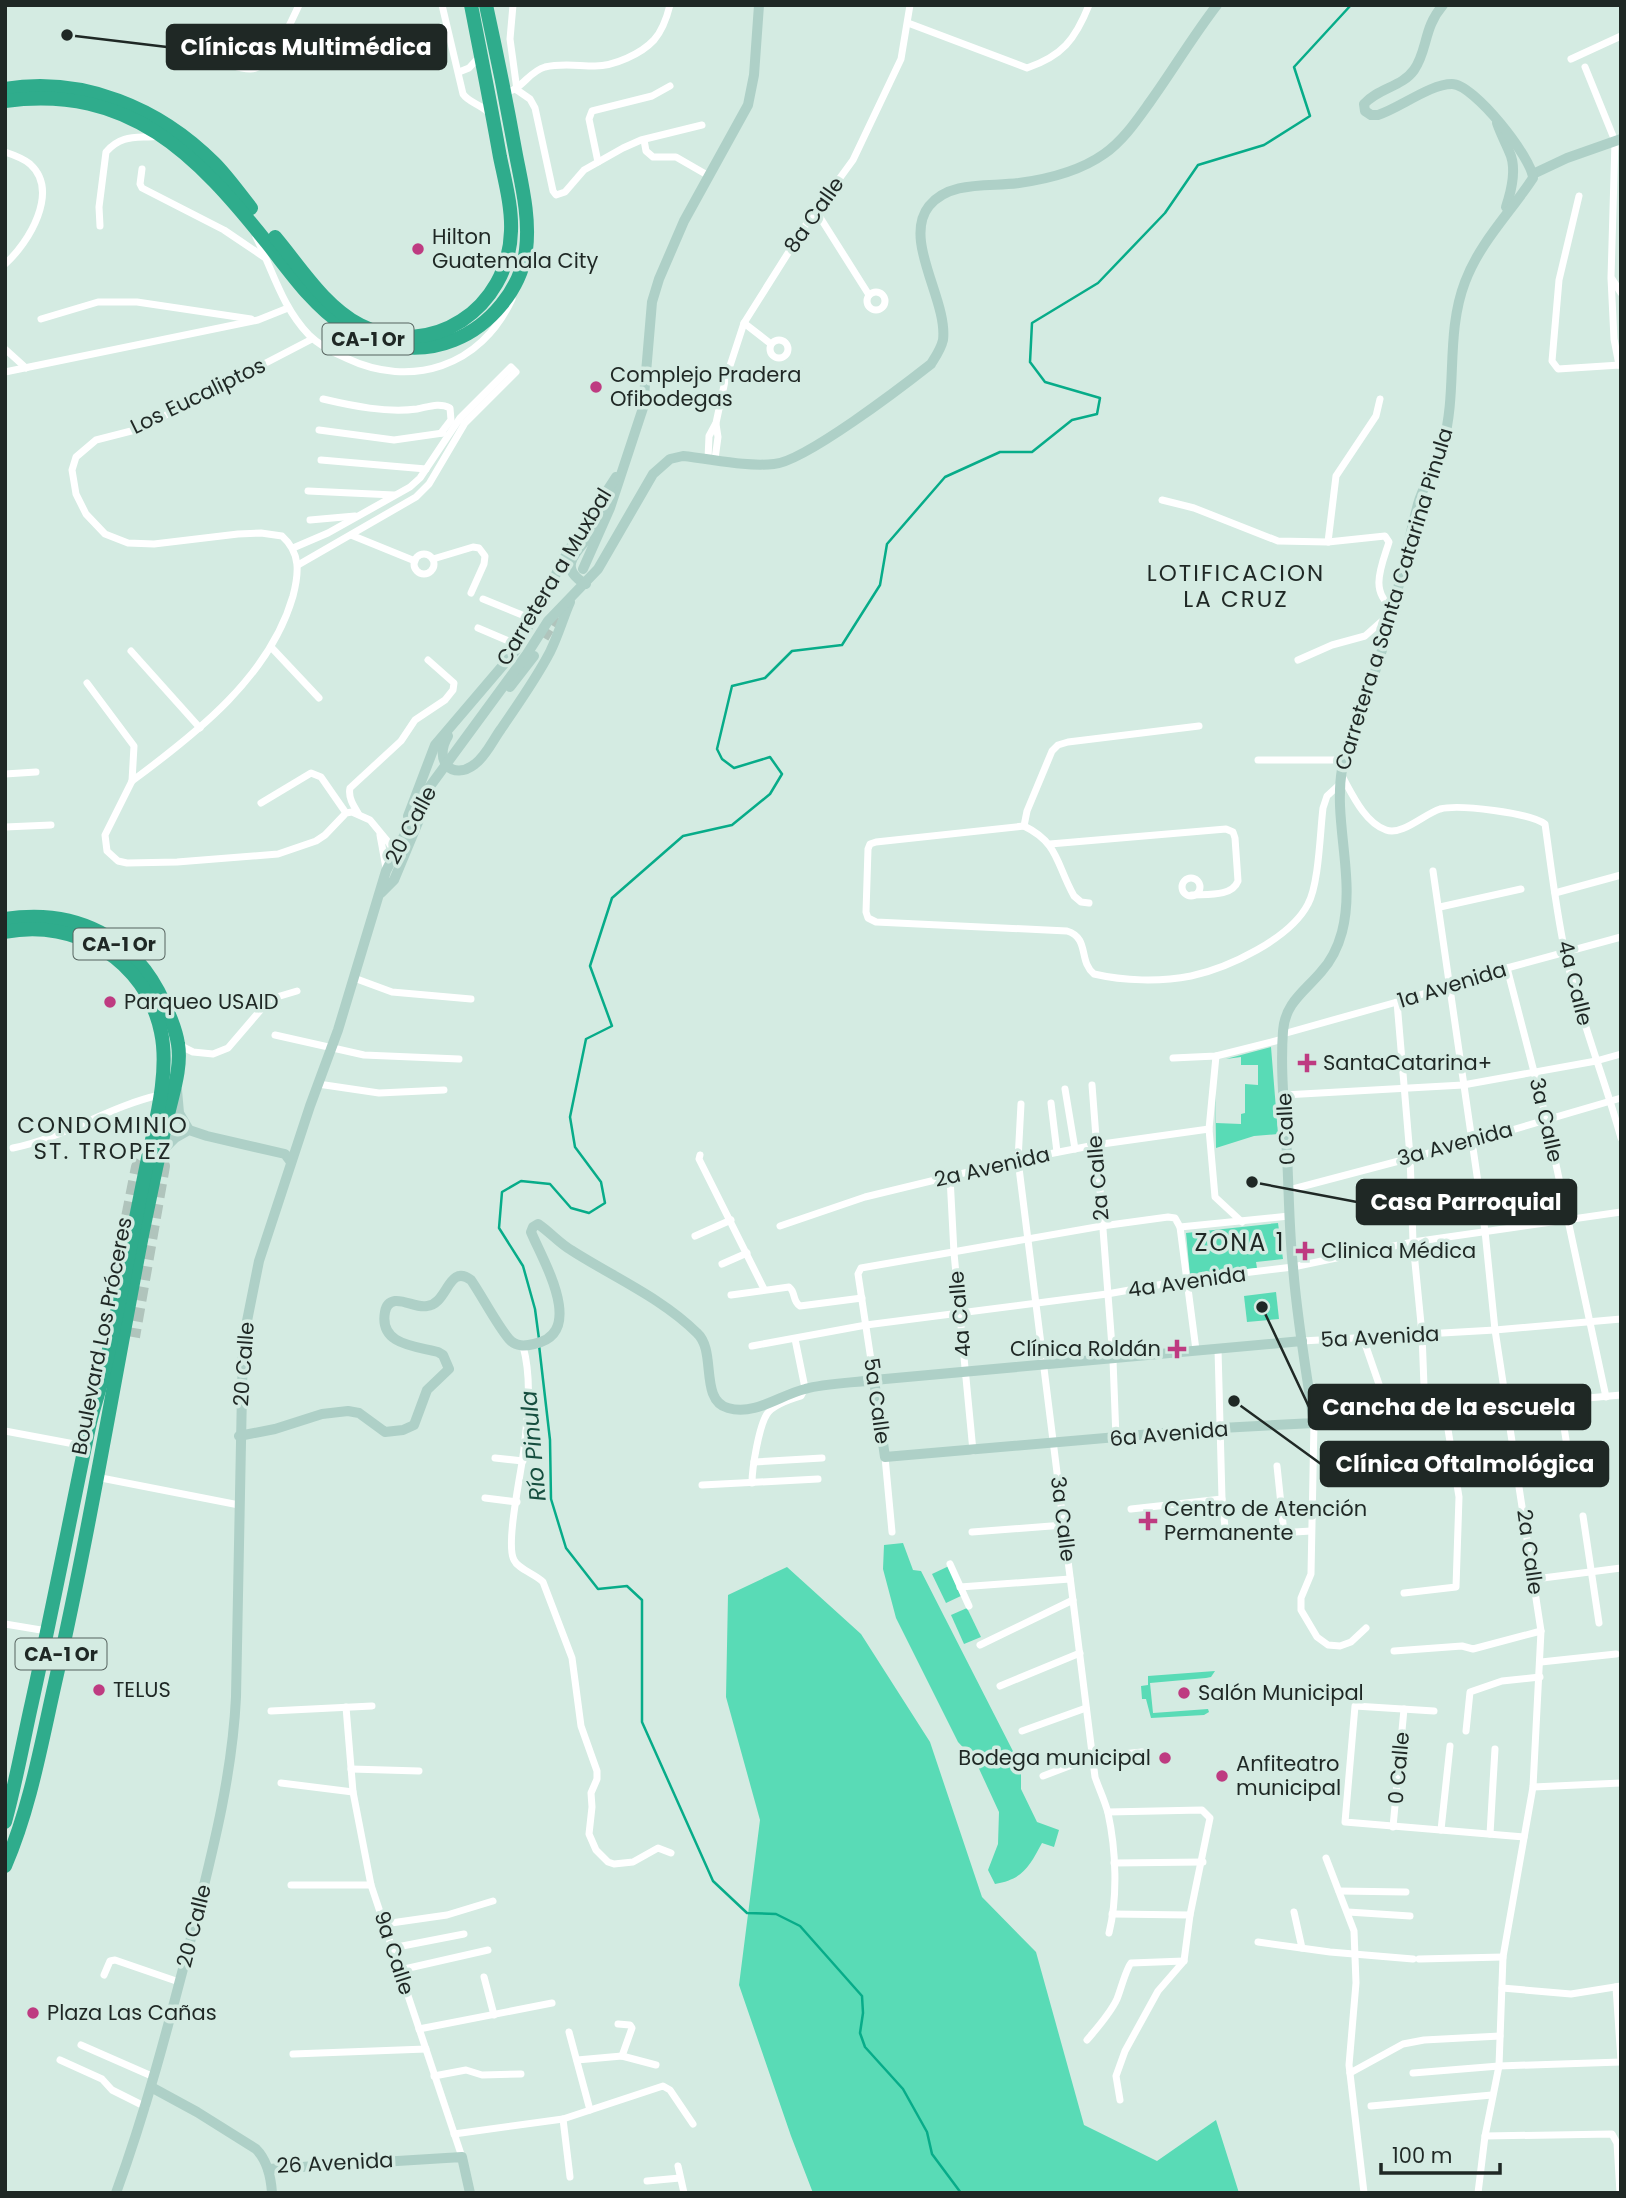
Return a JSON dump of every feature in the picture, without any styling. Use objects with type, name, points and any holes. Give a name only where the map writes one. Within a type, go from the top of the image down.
[{"type":"highway","name":"CA-1 Or","points":[[5,89],[42,85],[103,94],[143,111],[176,131],[216,165],[318,291],[344,314],[374,331],[413,337],[443,331],[465,320],[488,297],[498,282],[510,248],[510,214],[471,5]]},
{"type":"highway","name":"CA-1 Or","points":[[5,101],[31,98],[67,99],[100,106],[143,131],[162,136],[196,162],[245,214],[298,282],[330,316],[357,334],[391,345],[424,347],[450,342],[482,324],[501,304],[513,288],[526,252],[526,213],[511,91],[486,5]]},
{"type":"highway","name":"Boulevard Los Próceres","points":[[5,919],[33,916],[72,921],[113,939],[135,958],[160,994],[170,1016],[178,1045],[177,1072],[64,1645],[33,1780],[5,1866]]},
{"type":"highway","name":"Boulevard Los Próceres","points":[[5,932],[26,929],[66,932],[97,944],[126,966],[150,1000],[162,1034],[164,1062],[160,1095],[104,1373],[92,1412],[5,1822]]},
{"type":"highway","points":[[92,1412],[95,1379],[112,1298]]},
{"type":"highway","points":[[117,1368],[133,1337]]},
{"type":"main road","name":"Carretera a Muxbal","points":[[585,565],[606,517],[643,408],[652,302],[659,279],[684,221],[748,105],[754,75],[759,5]]},
{"type":"main road","points":[[517,647],[506,670],[446,737],[441,755],[443,761],[453,770],[463,771],[477,763],[524,695],[550,652],[571,599],[598,569],[649,479],[660,466],[670,459],[683,456],[776,464],[794,458],[827,439],[931,364],[943,340],[939,299],[921,242],[921,224],[929,206],[942,195],[956,189],[1051,177],[1105,154],[1138,118],[1217,5]]},
{"type":"main road","points":[[1443,5],[1431,20],[1418,64],[1413,72],[1370,97],[1364,104],[1365,111],[1374,116],[1382,114],[1450,84],[1458,85],[1470,91],[1508,132],[1530,170],[1527,185],[1522,187],[1514,183],[1511,174],[1513,159],[1497,121]]},
{"type":"main road","points":[[1530,170],[1618,140]]},
{"type":"main road","points":[[1513,170],[1521,164],[1530,170]]},
{"type":"main road","name":"Carretera a Santa Catarina Pinula","points":[[1503,216],[1514,183]]},
{"type":"main road","name":"Carretera a Santa Catarina Pinula","points":[[1341,779],[1351,730],[1375,673],[1393,611],[1419,502],[1444,441],[1451,394],[1458,301],[1474,260],[1527,185]]},
{"type":"main road","name":"Carretera a Muxbal","points":[[403,835],[408,814],[435,745],[517,647],[567,553],[625,463]]},
{"type":"main road","points":[[583,583],[570,573],[569,566],[606,517]]},
{"type":"main road","name":"20 Calle","points":[[116,2193],[153,2082],[222,1810],[233,1745],[243,1341],[259,1261],[394,852],[428,789],[548,621],[571,599]]},
{"type":"main road","points":[[379,895],[394,880],[437,785],[476,729],[527,666],[544,638]]},
{"type":"main road","name":"0 Calle","points":[[1314,1423],[1293,1267],[1283,1036],[1284,1019],[1292,1001],[1322,972],[1335,953],[1342,932],[1347,890],[1341,779]]},
{"type":"main road","points":[[177,1072],[178,1109],[189,1130]]},
{"type":"main road","points":[[159,1153],[175,1138],[189,1130],[208,1130],[286,1149],[296,1146]]},
{"type":"main road","points":[[201,1132],[206,1136],[285,1154],[292,1161]]},
{"type":"main road","name":"5a Avenida","points":[[526,1345],[546,1342],[553,1335],[560,1308],[555,1287],[531,1233],[533,1227],[538,1224],[571,1250],[673,1313],[701,1335],[706,1345],[712,1390],[718,1403],[732,1409],[766,1405],[805,1388],[1302,1341]]},
{"type":"main road","points":[[240,1436],[348,1411],[359,1413],[386,1432],[403,1430],[414,1425],[428,1391],[449,1369],[443,1355],[438,1352],[400,1343],[391,1337],[385,1328],[385,1309],[389,1303],[397,1301],[421,1307],[435,1304],[457,1276],[466,1276],[471,1280],[510,1340],[526,1345]]},
{"type":"main road","name":"5a Calle","points":[[874,1380],[885,1457]]},
{"type":"main road","name":"6a Avenida","points":[[885,1457],[1221,1428],[1314,1423]]},
{"type":"main road","name":"26 Avenida","points":[[153,2082],[256,2149],[268,2169],[462,2157]]},
{"type":"main road","name":"9a Calle","points":[[462,2157],[470,2193]]},
{"type":"main road","points":[[268,2169],[272,2193]]},
{"type":"street","points":[[442,5],[465,97],[480,104],[493,117]]},
{"type":"street","points":[[511,91],[510,39],[513,5]]},
{"type":"street","points":[[511,91],[543,68],[563,65],[598,66],[621,60],[639,51],[654,40],[665,22],[670,5]]},
{"type":"street","name":"8a Calle","points":[[712,459],[709,436],[716,423],[725,381],[744,323],[807,223],[853,160],[901,59],[910,5]]},
{"type":"street","points":[[908,23],[1027,68],[1045,62],[1061,52],[1089,5]]},
{"type":"street","points":[[192,50],[248,69],[258,68],[273,55],[297,6]]},
{"type":"street","points":[[1571,59],[1621,36]]},
{"type":"street","points":[[459,72],[469,68],[481,55]]},
{"type":"street","points":[[1580,196],[1559,280],[1552,361],[1558,369],[1620,365],[1614,339],[1611,278],[1618,140],[1585,67]]},
{"type":"street","points":[[598,162],[589,119],[592,111],[652,96],[670,86]]},
{"type":"street","points":[[511,91],[530,99],[535,108],[555,194],[558,195],[565,192],[584,170],[623,148],[702,125]]},
{"type":"street","points":[[100,226],[99,207],[106,152],[113,145],[143,131]]},
{"type":"street","points":[[644,140],[646,151],[653,157],[676,157],[709,176]]},
{"type":"street","points":[[5,152],[32,165],[38,174],[41,197],[37,220],[24,244],[5,264]]},
{"type":"street","points":[[142,169],[142,188],[224,230],[267,259]]},
{"type":"street","points":[[816,211],[869,295]]},
{"type":"street","points":[[245,214],[267,259],[276,286],[288,308],[313,339],[341,356],[376,370],[419,373],[463,356],[490,334],[502,320],[522,264]]},
{"type":"street","points":[[1611,278],[1621,293]]},
{"type":"street","points":[[41,318],[98,302],[137,302],[258,320]]},
{"type":"street","points":[[5,372],[258,320],[288,308]]},
{"type":"street","points":[[744,323],[771,344]]},
{"type":"street","name":"Los Eucaliptos","points":[[293,548],[282,536],[261,533],[154,544],[128,543],[105,534],[72,496],[72,470],[76,457],[96,440],[139,429],[313,339]]},
{"type":"street","points":[[5,349],[26,368]]},
{"type":"street","points":[[132,781],[200,728],[253,673],[271,648],[290,605],[298,565],[293,548],[328,533],[410,487],[438,459],[465,423],[516,372],[512,367],[445,432],[394,440],[319,430]]},
{"type":"street","points":[[298,565],[416,497],[429,484],[451,420],[450,408],[444,405],[415,409],[356,407],[323,399]]},
{"type":"street","points":[[1328,541],[1336,476],[1376,416],[1380,400]]},
{"type":"street","points":[[321,460],[426,469]]},
{"type":"street","points":[[308,491],[396,495]]},
{"type":"street","points":[[1162,500],[1194,508],[1278,541],[1328,541],[1384,535],[1388,537],[1390,542],[1378,586],[1383,599],[1393,611],[1365,636],[1332,645],[1298,660]]},
{"type":"street","points":[[310,520],[359,516]]},
{"type":"street","points":[[351,535],[415,561]]},
{"type":"street","points":[[415,561],[424,554],[433,559],[473,547],[479,548],[485,556],[484,564],[471,593]]},
{"type":"street","points":[[415,561],[417,570],[425,574],[433,569],[433,559]]},
{"type":"street","points":[[483,599],[532,619]]},
{"type":"street","points":[[478,628],[517,647]]},
{"type":"street","points":[[271,648],[319,698]]},
{"type":"street","points":[[131,652],[200,728]]},
{"type":"street","points":[[359,814],[353,806],[350,788],[401,741],[415,720],[445,700],[453,690],[454,683],[450,677],[428,660]]},
{"type":"street","points":[[87,683],[134,746],[132,781],[105,835],[107,851],[118,861],[177,862],[278,854],[316,841],[346,813],[359,814],[370,820],[394,852]]},
{"type":"street","points":[[1024,826],[1027,811],[1052,751],[1058,745],[1199,726]]},
{"type":"street","points":[[1258,760],[1344,760]]},
{"type":"street","points":[[5,774],[36,772]]},
{"type":"street","points":[[261,803],[311,773],[321,777],[346,813]]},
{"type":"street","points":[[1089,903],[1081,902],[1074,896],[1050,844],[1024,826],[870,844],[868,849],[866,912],[868,918],[876,922],[1067,931],[1076,933],[1081,939],[1084,961],[1087,969],[1094,974],[1155,980],[1192,976],[1270,942],[1303,913],[1310,901],[1313,886],[1323,808],[1327,796],[1341,779]]},
{"type":"street","name":"4a Calle","points":[[1341,779],[1365,812],[1388,832],[1400,830],[1422,817],[1451,807],[1530,816],[1545,824],[1565,953],[1595,1061],[1621,1138]]},
{"type":"street","points":[[5,827],[51,825]]},
{"type":"street","points":[[1050,844],[1226,829],[1233,832],[1238,881],[1236,887],[1230,891],[1192,895]]},
{"type":"street","points":[[379,831],[386,871]]},
{"type":"street","name":"2a Calle","points":[[1433,871],[1485,1231],[1495,1330],[1541,1631],[1533,1787],[1503,1957],[1499,2066],[1485,2136],[1478,2193]]},
{"type":"street","points":[[1555,892],[1621,875]]},
{"type":"street","points":[[1440,907],[1521,889]]},
{"type":"street","name":"1a Avenida","points":[[1172,1058],[1216,1056],[1449,985],[1621,937]]},
{"type":"street","name":"3a Calle","points":[[1507,968],[1546,1118],[1606,1397]]},
{"type":"street","points":[[354,978],[392,992],[471,999]]},
{"type":"street","points":[[178,1045],[193,1052],[214,1054],[228,1048],[270,999],[297,991]]},
{"type":"street","points":[[1397,1002],[1410,1156],[1425,1412]]},
{"type":"street","points":[[275,1035],[363,1055],[459,1059]]},
{"type":"street","points":[[1284,1096],[1464,1085],[1621,1054]]},
{"type":"street","points":[[1216,1056],[1209,1129],[1215,1197],[1242,1222]]},
{"type":"street","points":[[318,1084],[379,1093],[444,1090]]},
{"type":"street","name":"2a Calle","points":[[1092,1085],[1113,1360],[1116,1439]]},
{"type":"street","points":[[1065,1089],[1075,1149]]},
{"type":"street","points":[[13,1148],[34,1144],[125,1105],[160,1095]]},
{"type":"street","name":"3a Avenida","points":[[1289,1190],[1471,1142],[1621,1098]]},
{"type":"street","points":[[1051,1102],[1057,1153]]},
{"type":"street","name":"3a Calle","points":[[1021,1104],[1018,1160],[1095,1777],[1108,1812],[1114,1863],[1109,1933]]},
{"type":"street","name":"2a Avenida","points":[[780,1226],[865,1197],[1018,1160],[1095,1145],[1209,1129]]},
{"type":"street","points":[[700,1156],[764,1289]]},
{"type":"street","name":"4a Calle","points":[[950,1177],[972,1451]]},
{"type":"street","name":"4a Avenida","points":[[752,1346],[866,1325],[1293,1267],[1413,1242],[1621,1212]]},
{"type":"street","points":[[1180,1227],[1289,1216]]},
{"type":"street","points":[[954,1253],[1102,1226],[1175,1218],[1180,1227],[1196,1350]]},
{"type":"street","points":[[695,1236],[731,1220]]},
{"type":"street","points":[[722,1264],[747,1253]]},
{"type":"street","name":"5a Calle","points":[[874,1380],[859,1270],[954,1253]]},
{"type":"street","points":[[731,1295],[789,1287],[800,1306],[862,1298]]},
{"type":"street","name":"5a Avenida","points":[[1302,1341],[1495,1330],[1621,1319]]},
{"type":"street","points":[[1363,1338],[1390,1416]]},
{"type":"street","points":[[752,1483],[754,1462],[766,1415],[774,1408],[801,1396],[805,1388],[795,1339]]},
{"type":"street","points":[[526,1345],[529,1382],[512,1555],[519,1567],[534,1573],[544,1582],[572,1658],[581,1708],[581,1726],[597,1770],[597,1779],[591,1793],[589,1834],[596,1850],[608,1862],[614,1864],[633,1862],[658,1848],[671,1853]]},
{"type":"street","points":[[1217,1349],[1222,1499],[1226,1536],[1311,1531]]},
{"type":"street","name":"6a Avenida","points":[[1314,1423],[1621,1395]]},
{"type":"street","points":[[1560,1401],[1572,1479]]},
{"type":"street","points":[[1404,1593],[1455,1587],[1460,1497],[1445,1411]]},
{"type":"street","name":"0 Calle","points":[[1314,1423],[1311,1574],[1301,1598],[1303,1615],[1317,1637],[1328,1645],[1340,1646],[1351,1642],[1366,1628]]},
{"type":"street","points":[[5,1431],[86,1447]]},
{"type":"street","name":"5a Calle","points":[[885,1457],[892,1532]]},
{"type":"street","points":[[495,1458],[523,1461]]},
{"type":"street","points":[[754,1462],[822,1458]]},
{"type":"street","points":[[1277,1466],[1284,1533]]},
{"type":"street","points":[[96,1477],[239,1505]]},
{"type":"street","points":[[702,1485],[818,1479]]},
{"type":"street","points":[[485,1498],[517,1502]]},
{"type":"street","points":[[1131,1509],[1222,1499]]},
{"type":"street","points":[[1583,1516],[1599,1623]]},
{"type":"street","points":[[972,1532],[1064,1525]]},
{"type":"street","points":[[950,1564],[969,1606]]},
{"type":"street","points":[[1535,1579],[1621,1568]]},
{"type":"street","points":[[960,1587],[1070,1579]]},
{"type":"street","points":[[980,1645],[1073,1600]]},
{"type":"street","points":[[5,1624],[47,1632]]},
{"type":"street","points":[[1394,1651],[1462,1646],[1473,1649],[1541,1631]]},
{"type":"street","points":[[1000,1686],[1080,1653]]},
{"type":"street","points":[[1541,1662],[1616,1654]]},
{"type":"street","points":[[1466,1731],[1468,1693],[1502,1681],[1540,1677]]},
{"type":"street","points":[[271,1711],[372,1706]]},
{"type":"street","points":[[1434,1711],[1356,1706],[1344,1821],[1524,1837]]},
{"type":"street","name":"9a Calle","points":[[346,1707],[353,1792],[371,1885],[462,2157]]},
{"type":"street","points":[[1023,1731],[1086,1708]]},
{"type":"street","name":"0 Calle","points":[[1393,1827],[1404,1709]]},
{"type":"street","points":[[1441,1830],[1450,1746]]},
{"type":"street","points":[[1490,1833],[1495,1749]]},
{"type":"street","points":[[1043,1776],[1093,1757],[1142,1752]]},
{"type":"street","points":[[351,1769],[419,1771]]},
{"type":"street","points":[[281,1783],[353,1792]]},
{"type":"street","points":[[1533,1787],[1621,1783]]},
{"type":"street","points":[[1108,1812],[1202,1810],[1209,1815],[1184,1961],[1158,1992],[1125,2052],[1116,2076],[1120,2100]]},
{"type":"street","points":[[1326,1858],[1354,1931],[1355,2008],[1350,2073],[1364,2193]]},
{"type":"street","points":[[1114,1863],[1203,1862]]},
{"type":"street","points":[[291,1885],[371,1885]]},
{"type":"street","points":[[1339,1891],[1406,1892]]},
{"type":"street","points":[[384,1924],[447,1915],[493,1901]]},
{"type":"street","points":[[1294,1912],[1302,1948]]},
{"type":"street","points":[[1348,1912],[1410,1916]]},
{"type":"street","points":[[1112,1914],[1190,1915]]},
{"type":"street","points":[[392,1948],[464,1934]]},
{"type":"street","points":[[1258,1942],[1416,1959],[1503,1957]]},
{"type":"street","points":[[400,1969],[488,1950]]},
{"type":"street","points":[[104,1975],[110,1961],[115,1960],[179,1982]]},
{"type":"street","points":[[1087,2040],[1115,2003],[1128,1966],[1136,1962],[1184,1961]]},
{"type":"street","points":[[484,1977],[494,2015]]},
{"type":"street","points":[[1413,2073],[1621,2061],[1618,1987],[1572,1994],[1502,1988]]},
{"type":"street","points":[[419,2029],[552,2003]]},
{"type":"street","points":[[618,2024],[630,2025],[632,2028],[622,2056]]},
{"type":"street","points":[[569,2032],[590,2110]]},
{"type":"street","points":[[1350,2073],[1403,2044],[1424,2040],[1500,2036]]},
{"type":"street","points":[[81,2045],[153,2082]]},
{"type":"street","points":[[293,2054],[426,2049]]},
{"type":"street","points":[[577,2060],[622,2056],[656,2065]]},
{"type":"street","points":[[60,2060],[102,2079],[112,2090],[146,2107]]},
{"type":"street","points":[[434,2076],[466,2070],[482,2075],[521,2074]]},
{"type":"street","points":[[454,2134],[563,2119],[640,2098],[663,2086],[670,2090],[693,2124]]},
{"type":"street","points":[[1371,2106],[1492,2095]]},
{"type":"street","points":[[563,2119],[570,2177]]},
{"type":"street","points":[[1485,2136],[1613,2135],[1620,2193]]},
{"type":"street","points":[[678,2166],[684,2193]]},
{"type":"street","points":[[647,2181],[680,2178]]},
{"type":"green space","points":[[1271,1047],[1278,1134],[1254,1136],[1216,1148],[1215,1069],[1216,1123],[1241,1124],[1241,1114],[1245,1113],[1245,1084],[1258,1085],[1258,1065],[1241,1065],[1241,1057],[1226,1059]]},
{"type":"green space","points":[[1278,1223],[1283,1259],[1256,1262],[1257,1268],[1190,1275],[1186,1233]]},
{"type":"green space","points":[[1276,1292],[1279,1319],[1247,1322],[1244,1296]]},
{"type":"green space","points":[[903,1543],[913,1570],[921,1571],[1021,1767],[1021,1789],[1037,1822],[1059,1830],[1054,1847],[1042,1843],[1024,1871],[1005,1882],[995,1884],[988,1870],[998,1844],[999,1812],[975,1760],[958,1742],[896,1618],[883,1569],[884,1545]]},
{"type":"green space","points":[[949,1566],[963,1595],[946,1603],[932,1574]]},
{"type":"green space","points":[[787,1567],[861,1634],[930,1742],[982,1897],[1036,1952],[1084,2125],[1157,2161],[1216,2120],[1239,2193],[813,2193],[739,1985],[760,1820],[726,1697],[728,1595]]},
{"type":"green space","points":[[967,1608],[981,1637],[964,1644],[951,1615]]},
{"type":"green space","points":[[1215,1671],[1211,1677],[1206,1678],[1150,1683],[1153,1713],[1208,1709],[1209,1712],[1204,1715],[1151,1718],[1146,1699],[1142,1699],[1141,1686],[1148,1685],[1148,1676]]},
{"type":"waterway","points":[[539,1339],[535,1309],[523,1266],[499,1228],[502,1192],[521,1181],[550,1184],[571,1208],[589,1213],[605,1203],[601,1182],[575,1147],[570,1117],[586,1039],[612,1026],[590,966],[612,898],[683,836],[732,825],[770,794],[782,774],[770,757],[734,768],[722,759],[717,749],[732,686],[765,678],[792,651],[842,645],[880,585],[887,544],[945,477],[1000,452],[1032,452],[1072,420],[1097,414],[1100,398],[1045,382],[1030,362],[1032,323],[1098,283],[1165,213],[1198,165],[1264,145],[1310,116],[1294,67],[1351,5]]},
{"type":"waterway","name":"Río Pinula","points":[[539,1345],[550,1440],[551,1499],[566,1548],[598,1589],[627,1586],[642,1600],[642,1722],[713,1881],[747,1913],[776,1914],[800,1926],[862,1996],[860,2033],[865,2047],[903,2089],[927,2132],[932,2154],[961,2193]]},
{"type":"tunnel","points":[[544,638],[557,616]]},
{"type":"tunnel","points":[[112,1298],[138,1167],[145,1156],[159,1156],[163,1166],[133,1337]]},
{"type":"place","name":"Clínicas Multimédica","points":[[67,35]]},
{"type":"place","name":"Hilton Guatemala City","points":[[418,249]]},
{"type":"place","name":"Complejo Pradera Ofibodegas","points":[[596,387]]},
{"type":"place","name":"Parqueo USAID","points":[[110,1002]]},
{"type":"place","name":"SantaCatarina+","points":[[1307,1063]]},
{"type":"place","name":"Casa Parroquial","points":[[1252,1182]]},
{"type":"place","name":"Clinica Médica","points":[[1305,1251]]},
{"type":"place","name":"Cancha de la escuela","points":[[1262,1307]]},
{"type":"place","name":"Clínica Roldán","points":[[1177,1349]]},
{"type":"place","name":"Clínica Oftalmológica","points":[[1234,1401]]},
{"type":"place","name":"Centro de Atención Permanente","points":[[1148,1521]]},
{"type":"place","name":"TELUS","points":[[99,1690]]},
{"type":"place","name":"Salón Municipal","points":[[1184,1693]]},
{"type":"place","name":"Bodega municipal","points":[[1165,1758]]},
{"type":"place","name":"Anfiteatro municipal","points":[[1222,1776]]},
{"type":"place","name":"Plaza Las Cañas","points":[[33,2013]]},
{"type":"district","name":"LOTIFICACION LA CRUZ","points":[[1236,586]]},
{"type":"district","name":"CONDOMINIO ST. TROPEZ","points":[[103,1138]]},
{"type":"district","name":"ZONA 1","points":[[1240,1243]]}]
